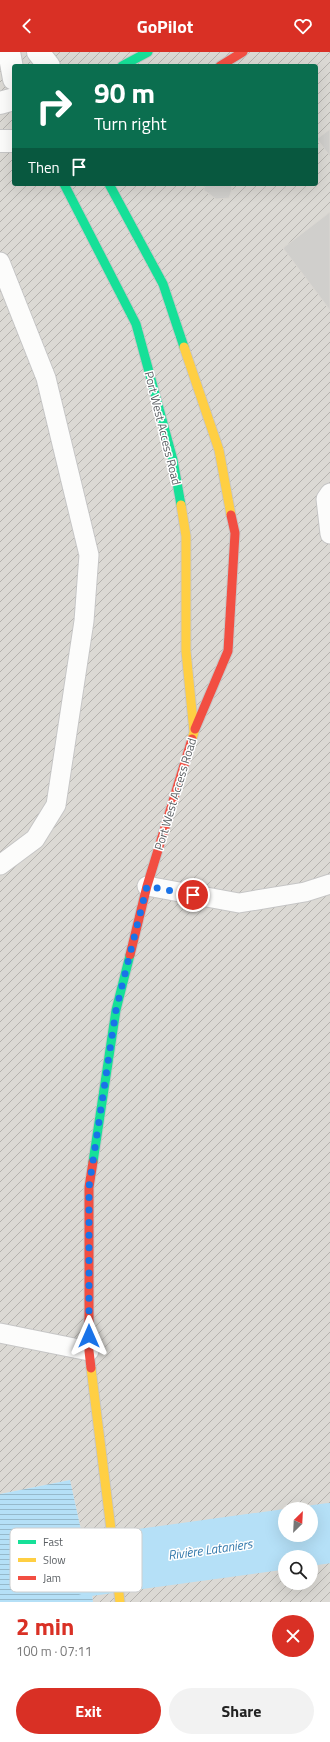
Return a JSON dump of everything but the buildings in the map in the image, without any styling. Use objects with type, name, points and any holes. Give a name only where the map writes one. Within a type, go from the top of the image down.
[{"type":"street","points":[[9,52],[12,68]]},
{"type":"street","points":[[38,52],[47,64]]},
{"type":"street","points":[[126,64],[148,52]]},
{"type":"street","points":[[223,64],[243,52]]},
{"type":"street","points":[[0,103],[12,100]]},
{"type":"street","points":[[0,141],[12,141]]},
{"type":"street","name":"Port West Access Road","points":[[65,186],[136,324],[173,460],[186,536],[186,652],[194,732],[147,886],[116,1010],[89,1187],[89,1351],[111,1528]]},
{"type":"street","points":[[110,186],[163,284],[219,450],[235,533],[228,651],[194,732]]},
{"type":"street","name":"Port West Access Road","points":[[119,1592],[120,1602]]},
{"type":"lane","points":[[0,262],[46,378],[89,555],[84,621],[56,805],[35,839],[0,865]]},
{"type":"lane","points":[[330,493],[326,499],[330,534]]},
{"type":"lane","points":[[147,886],[239,903],[305,892],[330,884]]},
{"type":"lane","points":[[0,1333],[89,1351]]},
{"type":"shaded area","points":[[0,52],[330,52],[330,1602],[93,1602],[92,1592],[142,1592],[142,1528],[81,1528],[70,1480],[0,1494]]},
{"type":"water","points":[[70,1480],[81,1528],[10,1528],[10,1592],[92,1592],[93,1602],[0,1602],[0,1494]]},
{"type":"waterway","name":"Rivière Lataniers","points":[[142,1559],[330,1533]]},
{"type":"traffic: fast","points":[[126,64],[148,52]]},
{"type":"traffic: fast","points":[[65,186],[136,324],[173,460],[181,505]]},
{"type":"traffic: fast","points":[[110,186],[163,284],[184,347]]},
{"type":"traffic: fast","points":[[93,1162],[116,1010],[130,955]]},
{"type":"traffic: slow","points":[[184,347],[219,450],[231,515]]},
{"type":"traffic: slow","points":[[181,505],[186,536],[186,651],[194,732],[192,739]]},
{"type":"traffic: slow","points":[[91,1368],[111,1528]]},
{"type":"traffic: slow","points":[[119,1592],[120,1602]]},
{"type":"traffic: jam","points":[[223,64],[243,52]]},
{"type":"traffic: jam","points":[[195,729],[228,651],[235,533],[231,515]]},
{"type":"traffic: jam","points":[[130,955],[147,886],[192,739]]},
{"type":"traffic: jam","points":[[91,1368],[89,1351],[89,1187],[93,1162]]},
{"type":"route","points":[[89,1336],[89,1187],[116,1010],[147,886],[193,895]]}]
